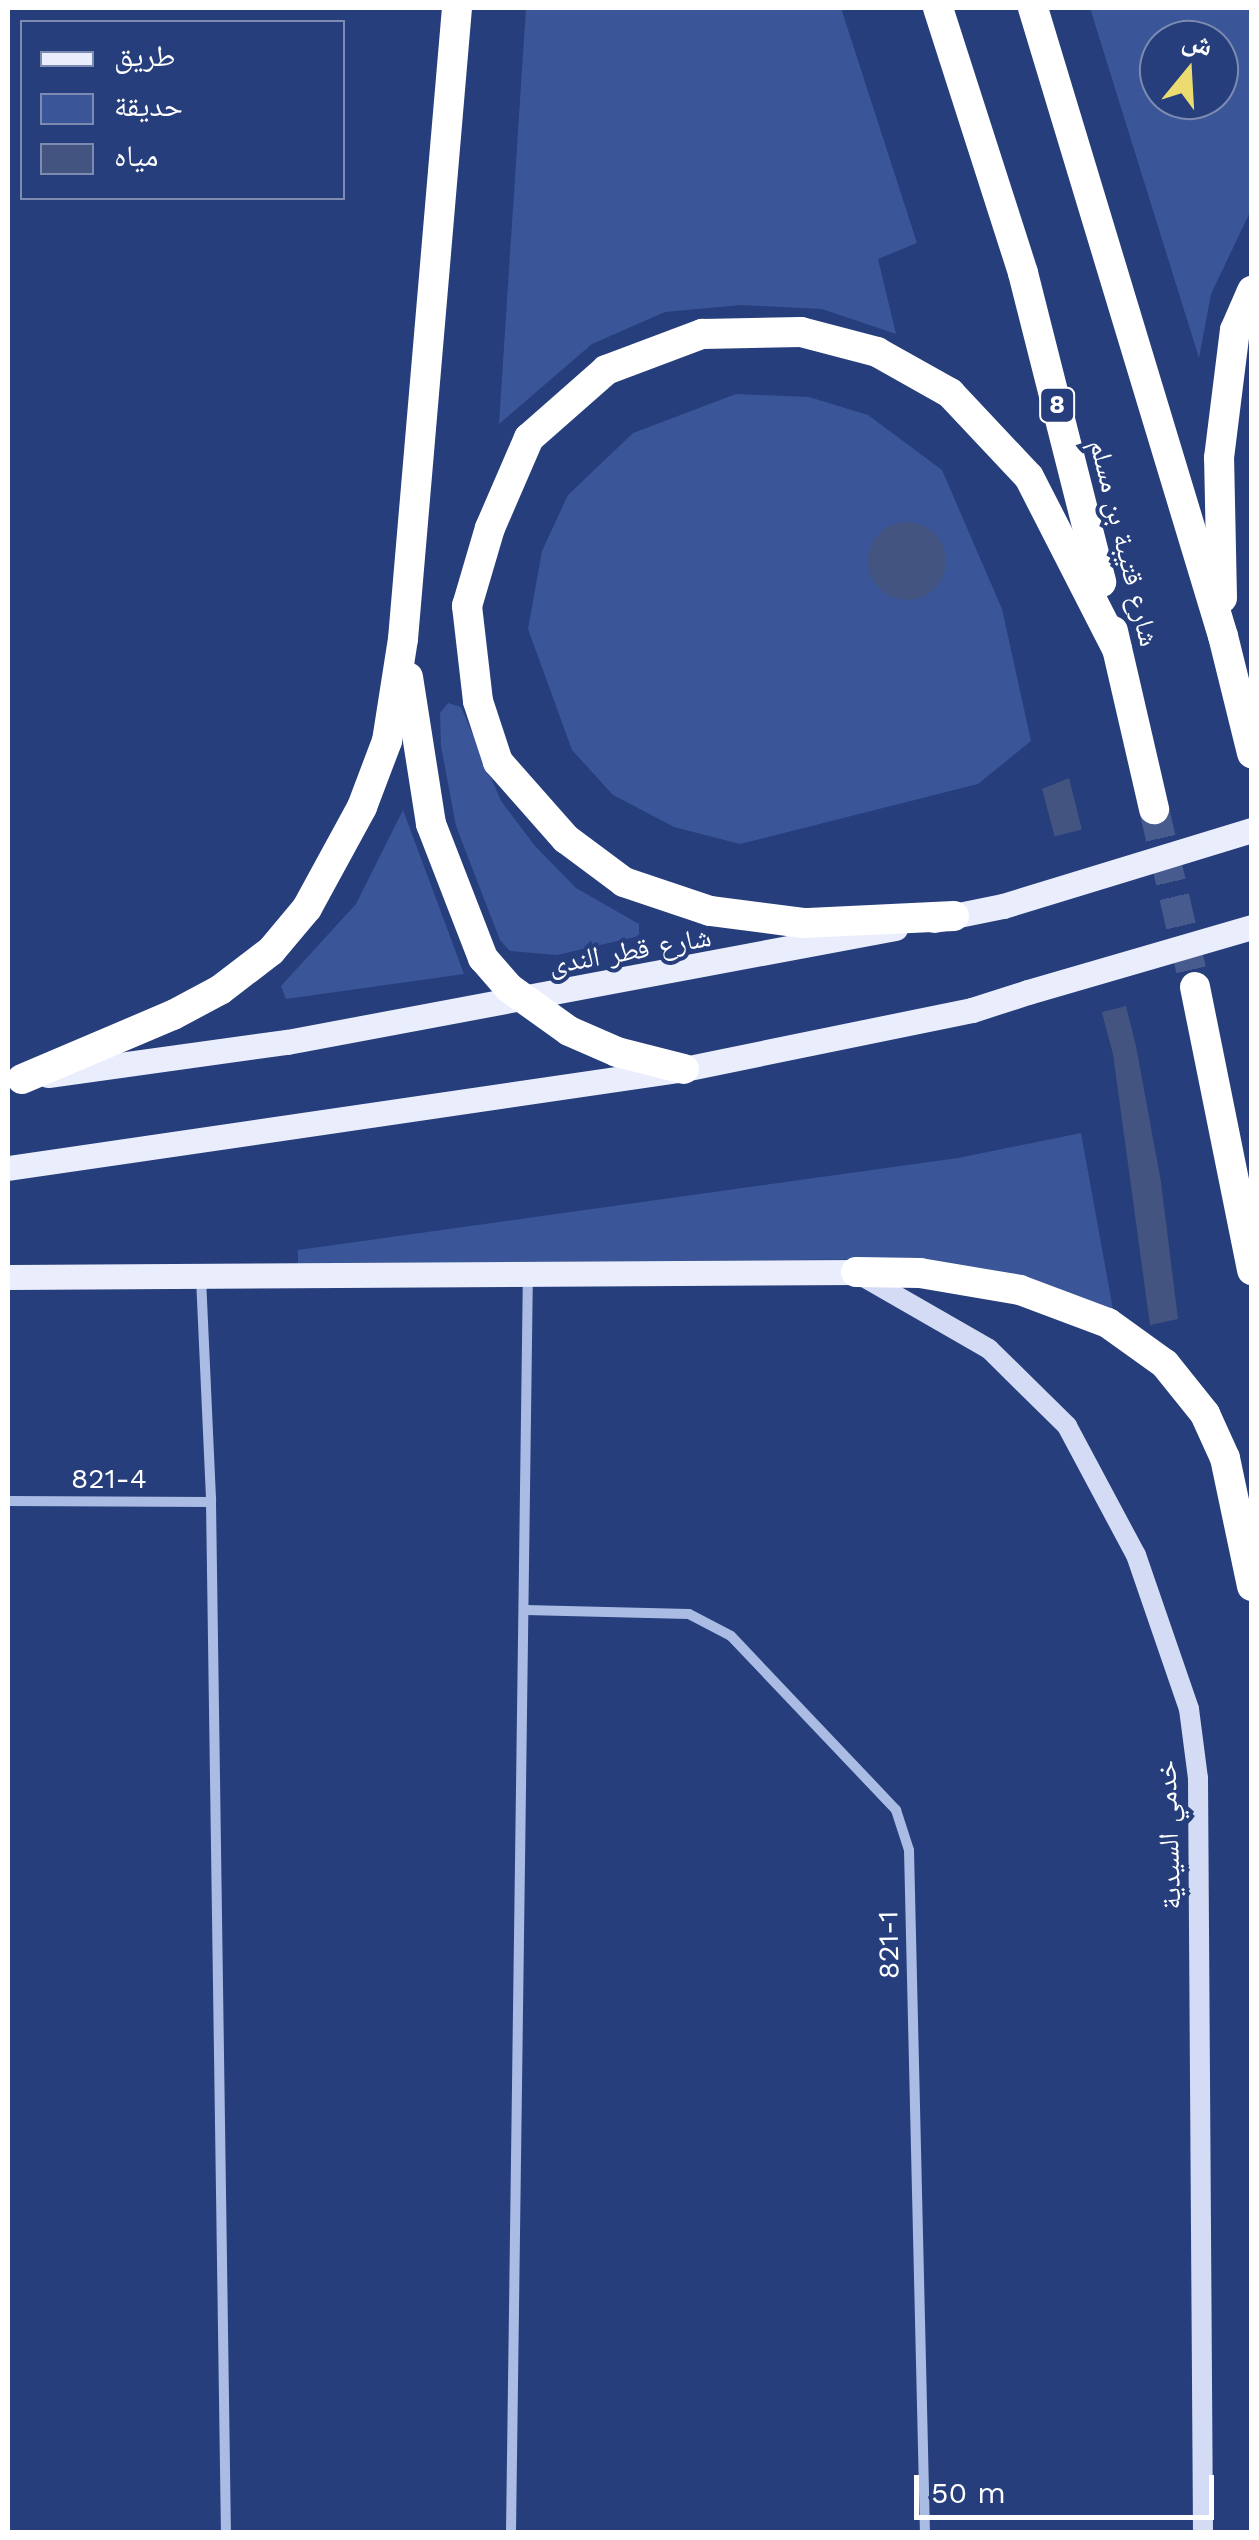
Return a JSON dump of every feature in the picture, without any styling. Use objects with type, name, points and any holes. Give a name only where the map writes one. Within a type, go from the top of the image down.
[{"type":"highway","points":[[14,1079],[172,1015],[220,990],[271,951],[307,908],[362,807],[387,740],[403,639],[457,8]]},
{"type":"highway","name":"شارع قتيبة بن مسلم","points":[[938,8],[1024,273],[1154,809]]},
{"type":"highway","points":[[1032,8],[1223,636],[1252,752]]},
{"type":"highway","points":[[1223,636],[1220,458],[1235,330],[1252,290]]},
{"type":"highway","points":[[954,916],[804,923],[710,912],[624,882],[566,839],[498,762],[478,700],[466,606],[490,528],[530,438],[606,370],[702,334],[801,332],[877,352],[950,393],[1029,477],[1117,649]]},
{"type":"highway","points":[[403,639],[422,781],[450,882],[483,958],[528,1000],[601,1045],[684,1069]]},
{"type":"highway","points":[[1195,987],[1252,1270]]},
{"type":"highway","points":[[856,1272],[920,1273],[1020,1290],[1108,1324],[1165,1364],[1205,1414],[1225,1458],[1252,1586]]},
{"type":"main road","name":"شارع قطر الندى","points":[[14,1079],[528,1000],[954,916],[1003,906],[1252,830]]},
{"type":"main road","points":[[8,1168],[684,1069],[954,1014],[1252,928]]},
{"type":"main road","points":[[8,1276],[201,1272],[856,1272]]},
{"type":"street","points":[[201,1272],[211,1502],[226,2532]]},
{"type":"street","points":[[510,2532],[528,1272]]},
{"type":"street","name":"خدمي السيدية","points":[[856,1272],[989,1349],[1067,1426],[1136,1555],[1189,1709],[1198,1778],[1203,2532]]},
{"type":"street","name":"821-4","points":[[8,1501],[211,1502]]},
{"type":"street","name":"821-1","points":[[525,1610],[689,1614],[731,1636],[896,1810],[909,1850],[925,2532]]},
{"type":"green space","points":[[526,8],[841,8],[917,243],[878,259],[896,334],[822,309],[741,305],[665,312],[592,344],[499,424]]},
{"type":"green space","points":[[1090,8],[1251,8],[1251,210],[1211,294],[1199,358]]},
{"type":"green space","points":[[736,394],[809,397],[868,415],[942,470],[1002,609],[1031,741],[978,784],[740,844],[674,827],[613,795],[572,750],[528,629],[542,551],[568,495],[633,433]]},
{"type":"green space","points":[[448,703],[461,707],[501,801],[535,846],[576,888],[639,924],[639,936],[557,955],[510,951],[500,940],[456,826],[441,746],[440,713]]},
{"type":"green space","points":[[403,810],[464,974],[286,999],[281,986],[356,904]]},
{"type":"green space","points":[[1081,1133],[1114,1315],[1029,1278],[902,1259],[298,1264],[298,1250],[958,1158]]},
{"type":"water","points":[[907,522],[935,533],[946,561],[935,589],[907,600],[879,589],[868,561],[879,533]]},
{"type":"water","points":[[1069,778],[1136,1046],[1161,1182],[1178,1319],[1150,1325],[1113,1054],[1042,789]]},
{"type":"pier","points":[[1088,828],[1132,1005],[1095,1014],[1051,837]]},
{"type":"tunnel","points":[[1154,809],[1195,987]]}]
